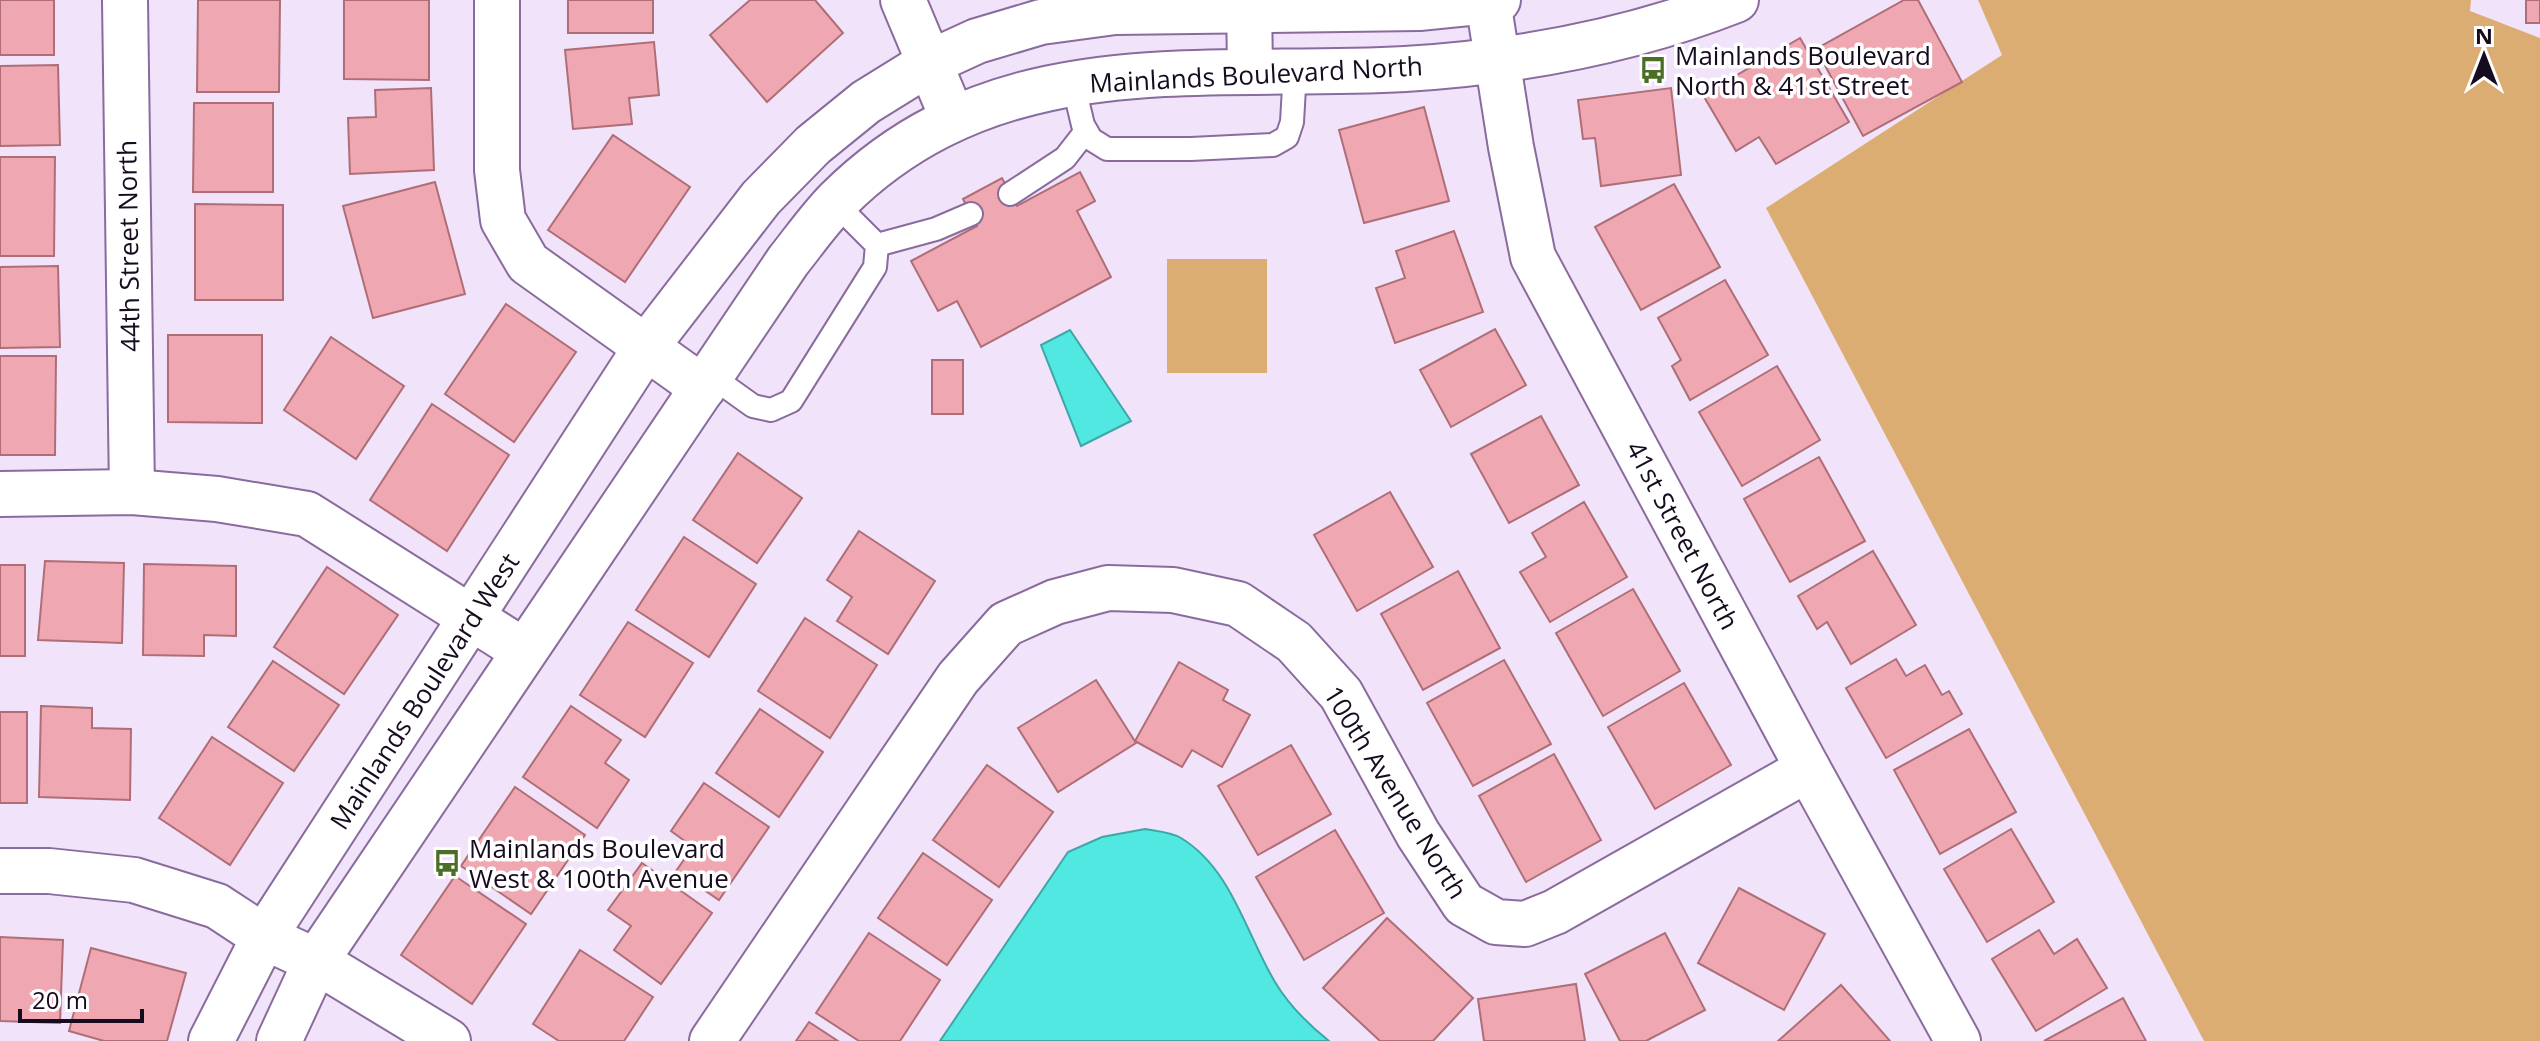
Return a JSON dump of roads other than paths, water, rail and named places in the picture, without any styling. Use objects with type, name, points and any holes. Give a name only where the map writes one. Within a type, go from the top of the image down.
[{"type":"street","name":"44th Street North","points":[[125,0],[132,492]]},
{"type":"street","points":[[279,1041],[316,961],[707,382],[646,347],[528,263],[503,220],[497,170],[497,0]]},
{"type":"street","points":[[903,0],[953,119]]},
{"type":"street","points":[[646,347],[761,198],[813,145],[866,102],[929,63],[977,41],[1041,22],[1115,12],[1249,4],[1419,8],[1498,0]]},
{"type":"street","name":"Mainlands Boulevard North","points":[[707,382],[788,261],[835,203],[891,155],[953,119],[1029,91],[1118,76],[1402,69],[1499,62],[1598,43],[1682,10],[1736,0]]},
{"type":"street","name":"41st Street North","points":[[1488,1],[1511,147],[1533,257],[1958,1041]]},
{"type":"street","points":[[1249,4],[1250,71]]},
{"type":"street","name":"Mainlands Boulevard West","points":[[211,1041],[264,937],[646,347]]},
{"type":"street","points":[[0,494],[132,492],[217,499],[307,514],[524,651]]},
{"type":"street","name":"100th Avenue North","points":[[712,1041],[958,678],[1006,624],[1055,602],[1108,588],[1173,590],[1238,604],[1294,642],[1341,694],[1418,834],[1464,904],[1496,922],[1525,924],[1555,912],[1808,769]]},
{"type":"street","points":[[0,871],[49,871],[134,880],[217,906],[264,937],[316,961],[448,1041]]},
{"type":"lane","points":[[1073,83],[1086,131],[1091,139],[1107,149],[1273,145],[1287,137],[1292,122],[1295,70]]},
{"type":"lane","points":[[1010,194],[1065,158],[1086,131]]},
{"type":"lane","points":[[835,203],[877,245]]},
{"type":"lane","points":[[877,245],[936,229],[971,214]]},
{"type":"lane","points":[[707,382],[753,406],[771,410],[791,401],[875,267],[877,245]]},
{"type":"place","name":"Mainlands Boulevard North & 41st Street","points":[[1653,70]]},
{"type":"place","name":"Mainlands Boulevard West & 100th Avenue","points":[[447,863]]}]
